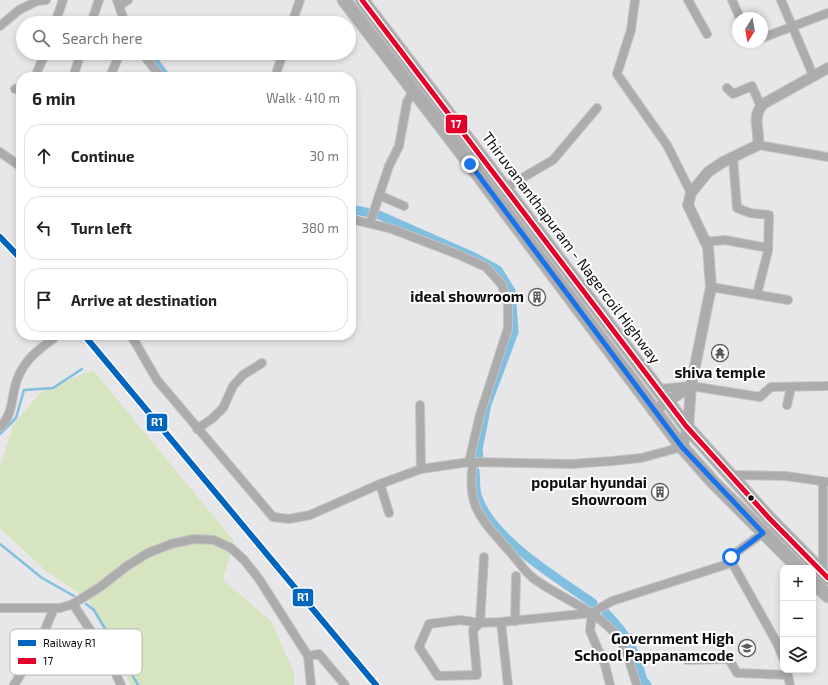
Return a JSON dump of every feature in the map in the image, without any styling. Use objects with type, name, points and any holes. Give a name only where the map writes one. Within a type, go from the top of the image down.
[{"type":"main road","name":"Thiruvananthapuram - Nagercoil Highway","points":[[344,0],[470,164],[653,411],[682,447],[763,533],[796,565]]},
{"type":"main road","name":"Thiruvananthapuram - Nagercoil Highway","points":[[362,0],[506,188],[667,403],[821,577],[828,596]]},
{"type":"street","points":[[0,26],[19,10],[37,1],[46,0]]},
{"type":"street","points":[[57,16],[63,0]]},
{"type":"street","points":[[93,16],[99,0]]},
{"type":"street","points":[[123,16],[119,4],[128,0]]},
{"type":"street","points":[[294,16],[300,0]]},
{"type":"street","points":[[635,0],[631,30],[617,74],[667,145],[691,193]]},
{"type":"street","points":[[688,0],[707,34]]},
{"type":"street","points":[[732,0],[737,12]]},
{"type":"street","points":[[781,0],[814,74]]},
{"type":"street","points":[[768,36],[828,13]]},
{"type":"street","points":[[37,72],[42,60]]},
{"type":"street","points":[[75,72],[79,60]]},
{"type":"street","points":[[112,72],[117,60]]},
{"type":"street","points":[[148,60],[157,72]]},
{"type":"street","points":[[277,72],[281,60]]},
{"type":"street","points":[[758,145],[756,117],[761,107],[814,74],[828,68]]},
{"type":"street","points":[[728,88],[733,94],[752,86],[761,107]]},
{"type":"street","points":[[371,222],[379,195],[399,146],[407,102],[413,91]]},
{"type":"street","points":[[506,188],[553,160],[597,108]]},
{"type":"street","points":[[134,340],[157,380],[273,517],[289,519],[310,515],[380,484],[421,469],[471,463],[533,462],[572,464],[641,458],[682,447],[688,428],[691,386],[710,287],[708,247],[688,205],[691,193],[708,172],[733,157],[758,145],[828,157]]},
{"type":"street","points":[[0,152],[16,163]]},
{"type":"street","points":[[733,157],[736,206],[739,210],[769,215],[768,248],[757,294]]},
{"type":"street","points":[[379,195],[404,206]]},
{"type":"street","points":[[356,220],[371,222],[392,229],[474,261],[486,267],[502,285],[508,305],[508,328],[480,415],[471,463],[470,483],[472,500],[479,516],[533,578],[592,613],[618,637],[625,649],[637,685]]},
{"type":"street","points":[[705,242],[725,240],[745,245],[768,248]]},
{"type":"street","points":[[710,287],[788,300]]},
{"type":"street","points":[[0,427],[14,400],[16,381],[28,358],[51,340]]},
{"type":"street","points":[[197,429],[213,418],[223,408],[233,386],[243,375],[262,363]]},
{"type":"street","points":[[653,411],[691,386]]},
{"type":"street","points":[[658,389],[691,386],[760,397],[771,387],[828,386]]},
{"type":"street","points":[[787,405],[791,387]]},
{"type":"street","points":[[420,405],[421,469]]},
{"type":"street","points":[[731,475],[786,476],[825,482],[821,577]]},
{"type":"street","points":[[380,484],[389,513]]},
{"type":"street","points":[[763,533],[734,554],[730,559],[780,650]]},
{"type":"street","points":[[0,608],[60,608],[73,604],[148,553],[171,544],[194,538],[214,540],[231,548],[248,565],[259,579],[308,656],[311,685]]},
{"type":"street","points":[[484,557],[480,623],[473,630],[477,675],[438,676],[419,647],[429,624],[460,620],[480,623],[501,622],[592,613],[612,602],[731,563]]},
{"type":"street","points":[[515,621],[516,576]]},
{"type":"street","points":[[73,604],[90,629]]},
{"type":"street","points":[[45,629],[54,608]]},
{"type":"street","points":[[592,613],[590,631],[605,665],[610,685]]},
{"type":"street","points":[[501,622],[508,685]]},
{"type":"street","points":[[308,656],[319,654],[345,685]]},
{"type":"street","points":[[687,660],[726,659],[730,661],[737,673],[780,673]]},
{"type":"street","points":[[787,673],[790,685]]},
{"type":"street","points":[[14,685],[20,675]]},
{"type":"street","points":[[116,675],[121,685]]},
{"type":"green space","points":[[93,370],[234,541],[223,580],[271,621],[294,672],[294,685],[131,685],[126,675],[142,675],[142,629],[103,629],[88,599],[46,571],[0,528],[0,467],[13,425],[41,392]]},
{"type":"waterway","points":[[153,60],[162,72]]},
{"type":"waterway","points":[[356,210],[379,215],[472,256],[498,270],[511,291],[514,332],[487,404],[478,450],[479,458]]},
{"type":"waterway","points":[[0,434],[16,418],[24,390],[53,388],[82,369]]},
{"type":"waterway","points":[[475,471],[477,495],[484,511],[496,526],[526,556],[593,603]]},
{"type":"waterway","points":[[0,544],[42,578],[74,596]]},
{"type":"waterway","points":[[86,604],[94,610],[105,629]]},
{"type":"waterway","points":[[606,613],[626,636],[643,680],[647,685]]},
{"type":"waterway","points":[[132,675],[138,685]]},
{"type":"rail line","name":"R1","points":[[0,237],[16,254]]},
{"type":"rail line","name":"R1","points":[[88,340],[376,685]]},
{"type":"transit line","name":"17","points":[[362,0],[686,426],[769,518],[828,578]]},
{"type":"place","name":"ideal showroom","points":[[537,297]]},
{"type":"place","name":"shiva temple","points":[[720,353]]},
{"type":"place","name":"popular hyundai showroom","points":[[660,492]]},
{"type":"place","name":"Government High School Pappanamcode","points":[[747,648]]},
{"type":"route","points":[[470,164],[592,326],[653,411],[713,482],[763,533],[731,557]]}]
